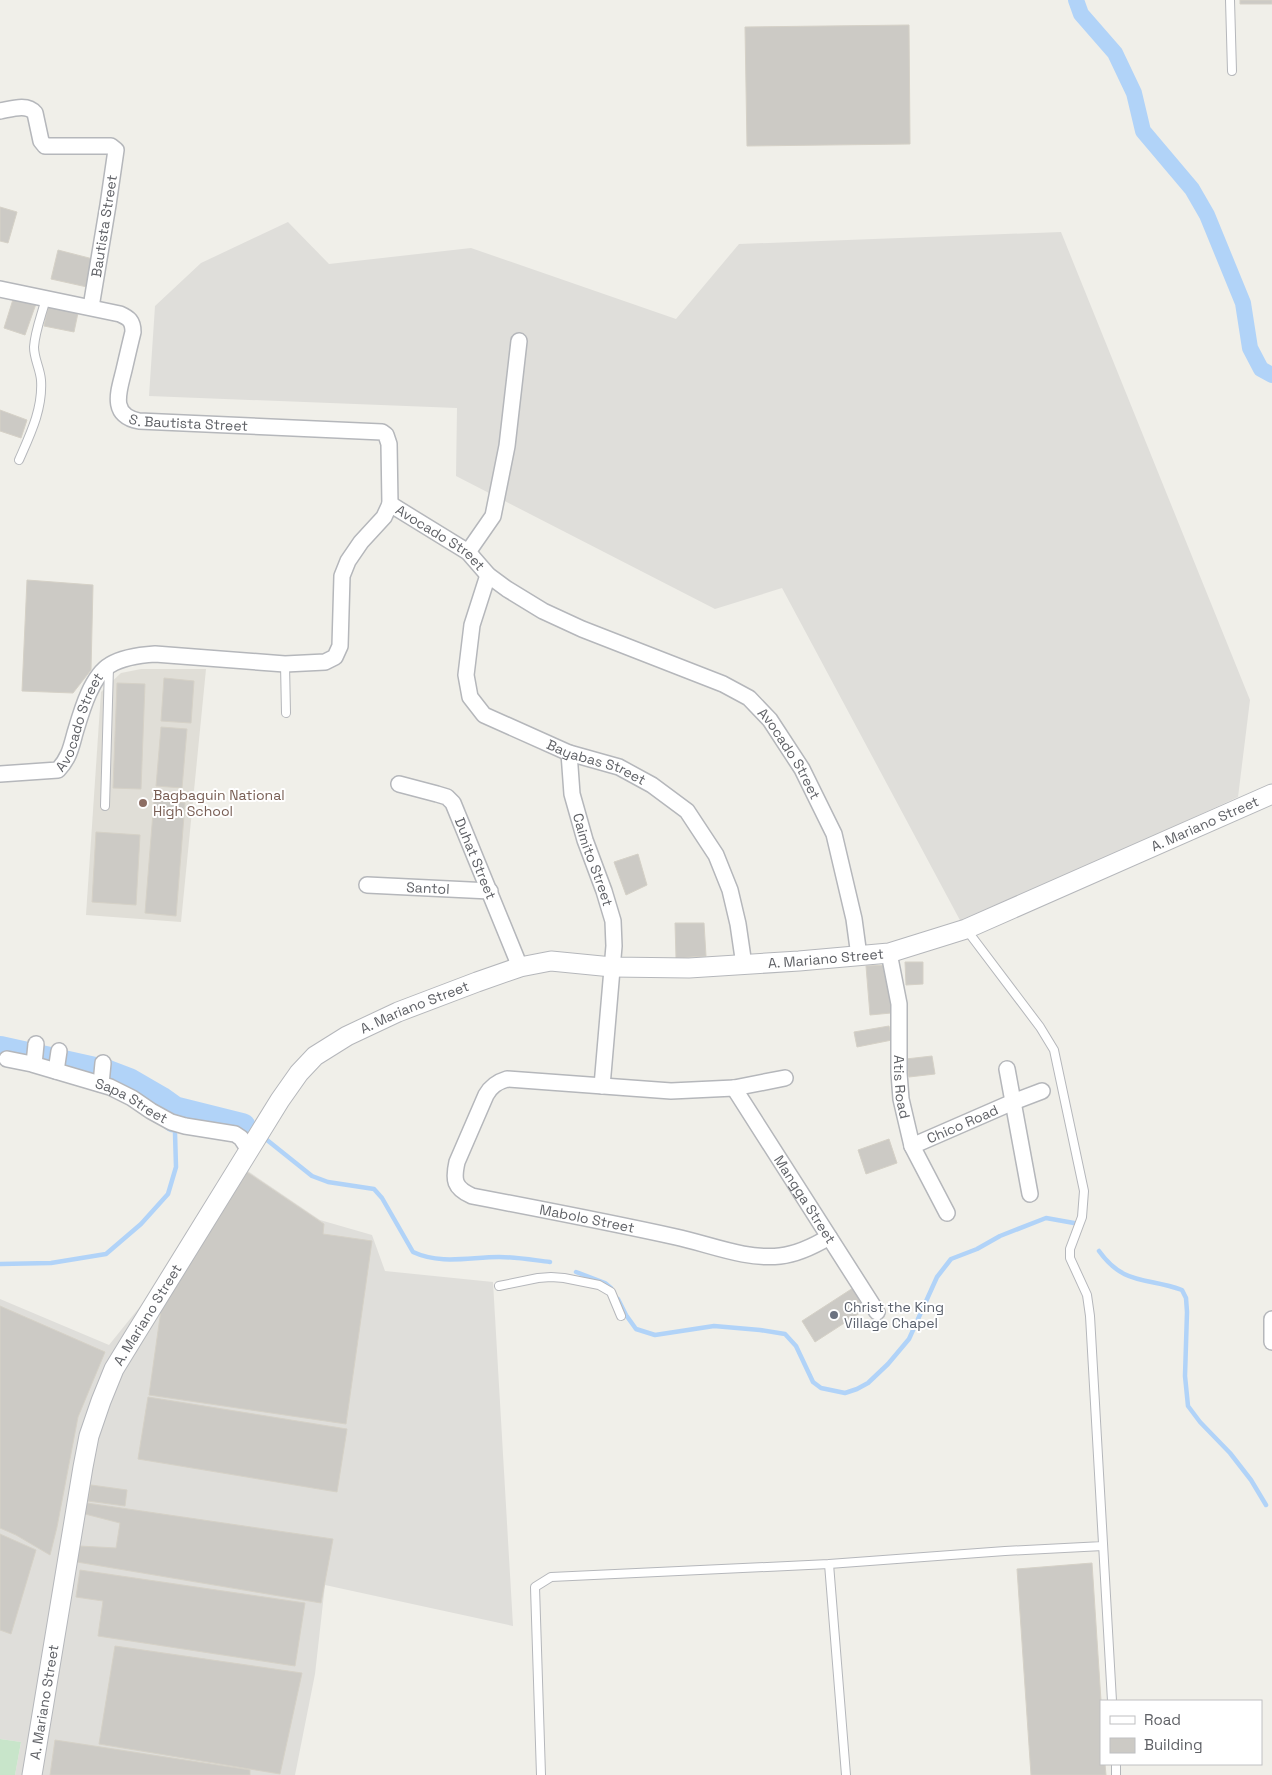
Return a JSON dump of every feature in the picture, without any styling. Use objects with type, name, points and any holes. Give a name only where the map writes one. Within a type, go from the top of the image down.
[{"type":"street","name":"Bautista Street","points":[[0,111],[26,107],[32,110],[35,113],[41,141],[45,146],[111,146],[116,150],[107,214],[90,307]]},
{"type":"street","name":"S. Bautista Street","points":[[0,288],[90,307],[129,318],[133,324],[133,332],[118,395],[120,410],[129,419],[382,432],[386,435],[389,444],[390,504]]},
{"type":"street","points":[[468,552],[494,516],[507,446],[519,341]]},
{"type":"street","name":"Avocado Street","points":[[0,774],[58,770],[67,761],[83,707],[97,678],[109,665],[139,655],[155,654],[285,664],[325,662],[335,657],[340,646],[342,576],[348,561],[361,542],[384,517],[390,504],[468,552],[488,575],[543,611],[591,633],[723,684],[749,698],[770,720],[802,769],[834,834],[852,910],[859,956]]},
{"type":"street","name":"Bayabas Street","points":[[488,575],[472,625],[466,675],[470,697],[484,715],[569,753],[619,767],[652,785],[687,811],[716,855],[730,890],[738,924],[744,965]]},
{"type":"street","name":"Caimito Street","points":[[569,753],[572,794],[585,840],[613,921],[614,946],[612,967]]},
{"type":"street","name":"Duhat Street","points":[[399,784],[447,797],[453,803],[520,967]]},
{"type":"street","name":"A. Mariano Street","points":[[32,1775],[82,1467],[89,1436],[101,1401],[114,1369],[261,1128],[299,1073],[315,1056],[346,1036],[398,1012],[520,967],[551,961],[612,967],[689,968],[889,953],[966,929],[1272,794]]},
{"type":"street","name":"Santol","points":[[367,885],[490,891]]},
{"type":"street","name":"Atis Road","points":[[889,953],[899,1004],[901,1099],[912,1146],[947,1213]]},
{"type":"street","points":[[612,967],[602,1086],[671,1091],[734,1088],[785,1078]]},
{"type":"street","name":"Sapa Street","points":[[7,1059],[35,1055],[102,1075],[132,1098],[170,1122],[235,1134],[250,1147]]},
{"type":"street","name":"Chico Road","points":[[1007,1069],[1030,1194]]},
{"type":"street","name":"Mabolo Street","points":[[602,1086],[507,1079],[490,1087],[457,1162],[456,1184],[462,1191],[467,1193],[589,1218],[738,1253],[780,1256],[798,1252],[829,1237]]},
{"type":"street","name":"Mangga Street","points":[[734,1088],[877,1312]]},
{"type":"street","points":[[1013,1102],[1042,1092]]},
{"type":"street","name":"Chico Road","points":[[912,1146],[1013,1102]]},
{"type":"street","points":[[1272,1319],[1272,1342]]},
{"type":"lane","points":[[1230,0],[1232,71]]},
{"type":"lane","points":[[19,460],[34,427],[39,407],[41,375],[37,365],[34,345],[46,298]]},
{"type":"lane","points":[[285,664],[286,713]]},
{"type":"lane","points":[[105,806],[109,665]]},
{"type":"lane","points":[[966,929],[1048,1039],[1054,1050],[1084,1191],[1082,1217],[1070,1249],[1070,1258],[1087,1296],[1090,1316],[1112,1700]]},
{"type":"lane","points":[[499,1286],[550,1277],[599,1285],[611,1292],[621,1316]]},
{"type":"lane","points":[[541,1775],[535,1587],[551,1577],[829,1564],[1103,1546]]},
{"type":"lane","points":[[829,1564],[846,1775]]},
{"type":"shaded area","points":[[288,222],[329,264],[471,248],[676,319],[739,244],[1061,232],[1250,700],[1238,797],[962,924],[782,588],[715,609],[456,476],[457,408],[149,396],[155,306],[201,263]]},
{"type":"shaded area","name":"Bagbaguin National High School","points":[[141,669],[206,669],[181,922],[86,915],[101,692],[121,673]]},
{"type":"shaded area","points":[[242,1167],[320,1220],[372,1235],[385,1271],[493,1282],[513,1626],[325,1585],[315,1674],[295,1775],[15,1775],[21,1742],[0,1739],[0,1299],[109,1345],[189,1246]]},
{"type":"green space","points":[[0,1739],[21,1742],[15,1775],[0,1775]]},
{"type":"building","points":[[1240,0],[1272,0],[1272,4],[1240,4]]},
{"type":"building","points":[[909,25],[910,144],[747,146],[745,27]]},
{"type":"building","points":[[0,207],[17,212],[8,243],[0,241]]},
{"type":"building","points":[[58,250],[93,259],[87,287],[51,279]]},
{"type":"building","points":[[15,293],[37,301],[25,335],[4,328]]},
{"type":"building","points":[[49,302],[79,308],[74,332],[44,326]]},
{"type":"building","points":[[0,410],[27,420],[21,438],[0,431]]},
{"type":"building","points":[[27,580],[93,585],[91,670],[73,693],[22,691]]},
{"type":"building","points":[[164,678],[194,681],[191,723],[161,721]]},
{"type":"building","points":[[117,683],[145,684],[141,789],[113,788]]},
{"type":"building","points":[[161,727],[187,729],[182,788],[156,786]]},
{"type":"building","points":[[154,800],[185,803],[176,916],[145,913]]},
{"type":"building","points":[[96,832],[140,835],[136,905],[92,902]]},
{"type":"building","points":[[638,854],[647,885],[626,895],[614,862]]},
{"type":"building","points":[[675,923],[704,923],[706,956],[676,958]]},
{"type":"building","points":[[905,962],[923,962],[923,984],[906,985]]},
{"type":"building","points":[[887,965],[891,1013],[870,1015],[866,966]]},
{"type":"building","points":[[889,1026],[892,1040],[857,1047],[854,1032]]},
{"type":"building","points":[[932,1056],[935,1074],[909,1077],[906,1059]]},
{"type":"building","points":[[889,1139],[897,1163],[866,1174],[858,1150]]},
{"type":"building","points":[[247,1172],[324,1224],[323,1234],[372,1241],[346,1424],[149,1395],[161,1310]]},
{"type":"building","name":"Christ the King Village Chapel","points":[[853,1288],[866,1309],[815,1342],[802,1321]]},
{"type":"building","points":[[0,1306],[105,1352],[78,1417],[50,1555],[0,1528]]},
{"type":"building","points":[[148,1397],[347,1429],[337,1492],[138,1459]]},
{"type":"building","points":[[91,1485],[127,1490],[125,1506],[88,1501]]},
{"type":"building","points":[[87,1503],[333,1539],[321,1603],[77,1562],[79,1546],[116,1548],[120,1523],[85,1514]]},
{"type":"building","points":[[0,1534],[36,1550],[11,1634],[0,1630]]},
{"type":"building","points":[[1092,1563],[1101,1700],[1100,1765],[1105,1765],[1106,1775],[1031,1775],[1017,1569]]},
{"type":"building","points":[[80,1570],[305,1603],[295,1666],[98,1636],[103,1601],[76,1597]]},
{"type":"building","points":[[115,1646],[302,1673],[280,1774],[99,1744]]},
{"type":"building","points":[[55,1740],[250,1770],[250,1775],[50,1775]]},
{"type":"waterway","points":[[1076,0],[1081,14],[1115,53],[1134,93],[1143,131],[1192,189],[1207,215],[1243,303],[1250,348],[1261,369],[1272,375]]},
{"type":"waterway","points":[[0,1050],[108,1074],[129,1082],[174,1110],[175,1119]]},
{"type":"waterway","points":[[174,1110],[242,1127]]},
{"type":"waterway","points":[[242,1127],[255,1133]]},
{"type":"waterway","points":[[0,1264],[51,1263],[106,1254],[141,1224],[168,1194],[176,1167],[175,1133]]},
{"type":"waterway","points":[[262,1136],[312,1176],[328,1182],[374,1189],[382,1198],[413,1252],[424,1256],[445,1259],[505,1257],[550,1262]]},
{"type":"waterway","points":[[618,1299],[636,1329],[655,1335],[714,1326],[785,1334],[796,1346],[813,1382],[821,1388],[845,1393],[868,1383],[888,1364],[909,1339],[937,1277],[951,1259],[977,1249],[1000,1236],[1046,1218],[1074,1223]]},
{"type":"waterway","points":[[1099,1251],[1108,1262],[1127,1275],[1182,1290],[1186,1298],[1187,1312],[1185,1376],[1188,1406],[1200,1422],[1230,1453],[1251,1480],[1266,1505]]},
{"type":"waterway","points":[[576,1272],[605,1283],[611,1288]]},
{"type":"place","name":"Bagbaguin National High School","points":[[143,803]]},
{"type":"place","name":"Christ the King Village Chapel","points":[[834,1315]]}]
